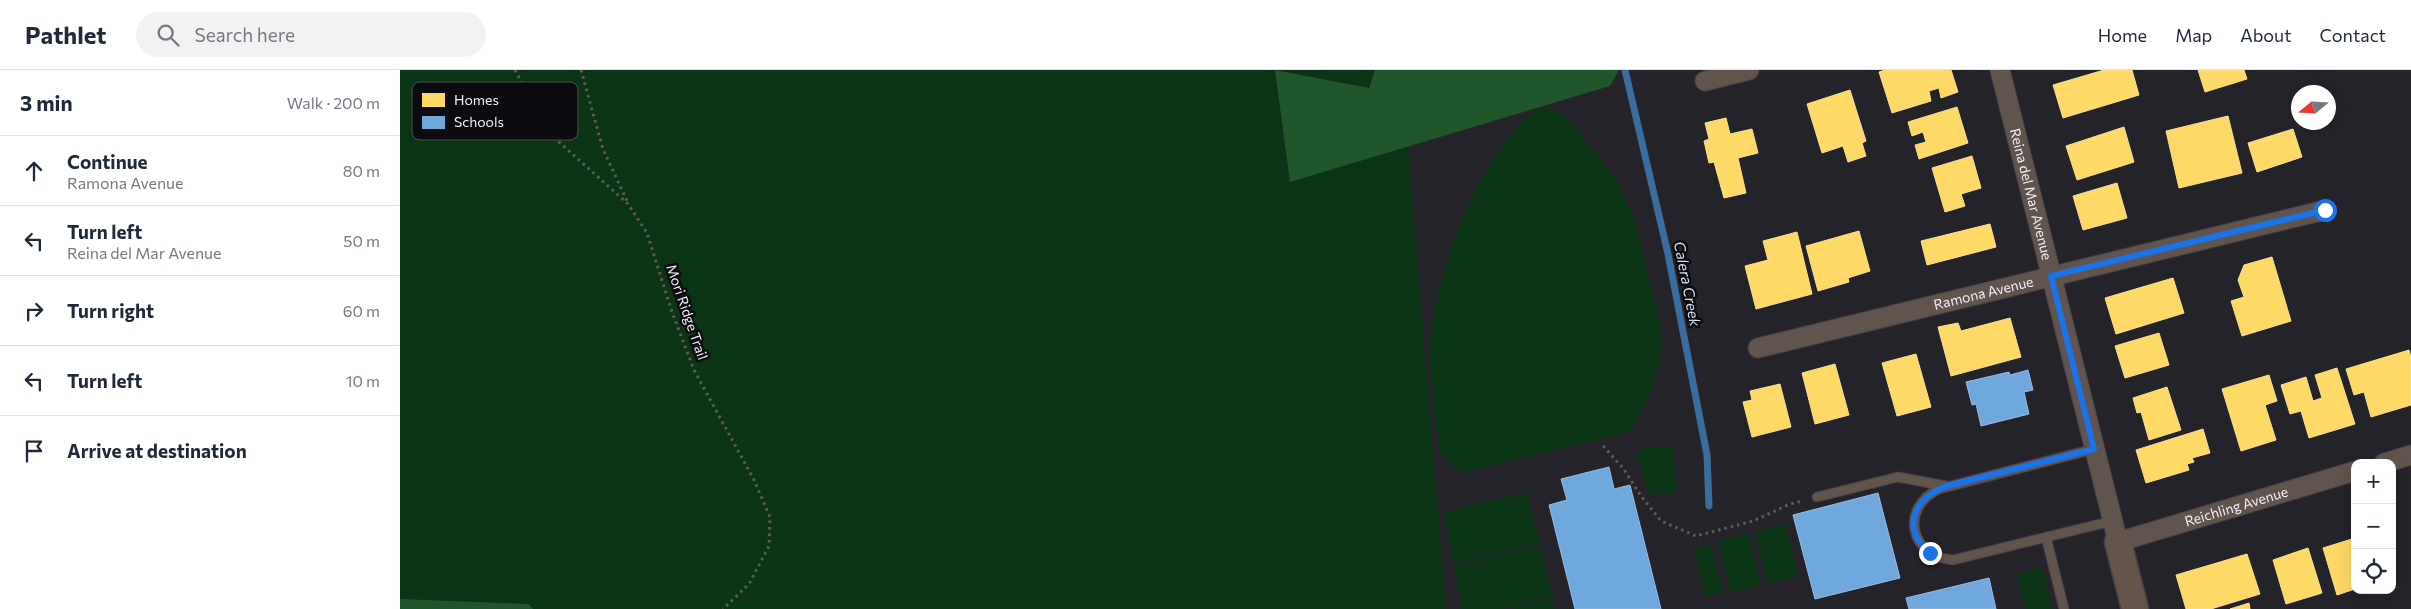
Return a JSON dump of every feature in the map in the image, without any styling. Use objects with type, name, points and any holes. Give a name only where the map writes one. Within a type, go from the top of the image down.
[{"type":"street","points":[[1705,81],[1749,70]]},
{"type":"street","name":"Reina del Mar Avenue","points":[[2000,70],[2134,609]]},
{"type":"street","name":"Ramona Avenue","points":[[1758,348],[2325,210]]},
{"type":"street","points":[[2396,459],[2411,455]]},
{"type":"street","name":"Reichling Avenue","points":[[2115,531],[2351,472]]},
{"type":"lane","points":[[2094,449],[1947,486],[1926,497],[1916,511],[1915,530],[1924,548],[1930,553],[1954,560],[2046,537],[2115,531]]},
{"type":"lane","points":[[1817,497],[1898,477],[1947,486]]},
{"type":"lane","points":[[2046,537],[2064,609]]},
{"type":"path","name":"Mori Ridge Trail","points":[[515,70],[521,82]]},
{"type":"path","points":[[581,70],[603,149],[628,204]]},
{"type":"path","name":"Mori Ridge Trail","points":[[557,140],[628,204],[647,233],[659,264],[672,312],[694,370],[754,480],[770,517],[769,546],[749,584],[723,609]]},
{"type":"path","points":[[1603,446],[1623,468],[1641,496],[1661,521],[1696,536],[1753,521],[1790,504],[1817,497]]},
{"type":"green space","points":[[400,70],[1275,70],[1290,182],[1408,147],[1446,609],[533,609],[529,604],[400,599]]},
{"type":"green space","points":[[1275,70],[1369,88],[1375,70],[1619,70],[1610,86],[1290,182]]},
{"type":"green space","points":[[1279,70],[1375,70],[1369,88]]},
{"type":"green space","points":[[1540,108],[1552,109],[1568,118],[1617,181],[1635,221],[1662,333],[1660,360],[1652,389],[1634,425],[1621,434],[1464,472],[1451,465],[1440,453],[1429,359],[1433,321],[1450,253],[1463,218],[1479,184],[1497,153],[1517,128]]},
{"type":"green space","points":[[1672,446],[1677,492],[1650,495],[1637,456],[1641,449]]},
{"type":"green space","points":[[1527,492],[1540,543],[1454,564],[1444,512]]},
{"type":"green space","points":[[1785,524],[1798,576],[1768,584],[1755,532]]},
{"type":"green space","points":[[1748,533],[1761,585],[1731,593],[1718,541]]},
{"type":"green space","points":[[1711,545],[1723,592],[1705,596],[1694,549]]},
{"type":"green space","points":[[1540,546],[1553,597],[1502,609],[1462,609],[1454,566]]},
{"type":"green space","points":[[2042,567],[2053,609],[2026,609],[2017,574]]},
{"type":"green space","points":[[400,599],[529,604],[533,609],[400,609]]},
{"type":"green space","points":[[1553,599],[1555,609],[1511,609]]},
{"type":"building: Homes","points":[[1885,70],[1951,70],[1958,92],[1941,98],[1939,88],[1929,91],[1931,101],[1892,113],[1879,72]]},
{"type":"building: Homes","points":[[2104,70],[2132,70],[2139,95],[2063,118],[2053,85]]},
{"type":"building: Homes","points":[[2198,70],[2244,70],[2247,79],[2205,92]]},
{"type":"building: Homes","points":[[1850,90],[1866,141],[1862,143],[1866,156],[1848,162],[1843,146],[1822,153],[1807,104]]},
{"type":"building: Homes","points":[[1957,107],[1968,143],[1919,159],[1915,145],[1926,142],[1923,132],[1912,136],[1908,122]]},
{"type":"building: Homes","points":[[2228,116],[2242,173],[2179,188],[2166,131]]},
{"type":"building: Homes","points":[[1726,118],[1730,134],[1752,129],[1758,153],[1738,158],[1746,193],[1724,198],[1714,162],[1709,163],[1704,141],[1709,139],[1705,123]]},
{"type":"building: Homes","points":[[2124,127],[2134,162],[2077,180],[2066,146]]},
{"type":"building: Homes","points":[[2293,130],[2302,157],[2257,172],[2248,143]]},
{"type":"building: Homes","points":[[1972,156],[1981,188],[1961,194],[1965,206],[1945,212],[1932,168]]},
{"type":"building: Homes","points":[[2117,183],[2127,218],[2083,230],[2073,196]]},
{"type":"building: Homes","points":[[1990,224],[1996,247],[1927,265],[1921,241]]},
{"type":"building: Homes","points":[[1859,231],[1870,271],[1848,278],[1849,282],[1818,291],[1806,246]]},
{"type":"building: Homes","points":[[1797,232],[1812,294],[1756,309],[1745,266],[1768,260],[1763,241]]},
{"type":"building: Homes","points":[[2272,257],[2291,321],[2242,336],[2231,301],[2244,297],[2238,280],[2244,265]]},
{"type":"building: Homes","points":[[2173,278],[2184,313],[2116,334],[2105,298]]},
{"type":"building: Homes","points":[[2010,318],[2021,357],[1951,376],[1938,327],[1958,323],[1961,331]]},
{"type":"building: Homes","points":[[2159,333],[2169,365],[2125,378],[2115,346]]},
{"type":"building: Homes","points":[[2409,350],[2411,357],[2411,405],[2371,417],[2364,392],[2354,395],[2346,369]]},
{"type":"building: Homes","points":[[1916,354],[1931,407],[1897,416],[1882,363]]},
{"type":"building: Homes","points":[[1835,364],[1849,415],[1815,424],[1802,373]]},
{"type":"building: Homes","points":[[2337,368],[2355,424],[2309,438],[2301,411],[2290,414],[2281,385],[2306,377],[2313,401],[2322,398],[2315,375]]},
{"type":"building: Homes","points":[[2269,375],[2277,401],[2265,405],[2276,440],[2241,451],[2222,389]]},
{"type":"building: Homes","points":[[1780,384],[1791,427],[1752,437],[1743,402],[1752,400],[1750,391]]},
{"type":"building: Homes","points":[[2167,387],[2181,430],[2149,440],[2141,412],[2137,413],[2133,398]]},
{"type":"building: Homes","points":[[2203,429],[2210,453],[2192,458],[2194,462],[2187,464],[2189,470],[2146,483],[2136,450]]},
{"type":"building: Homes","points":[[2351,539],[2351,590],[2337,595],[2323,548]]},
{"type":"building: Homes","points":[[2308,548],[2322,593],[2286,604],[2273,560]]},
{"type":"building: Homes","points":[[2247,554],[2260,594],[2211,609],[2186,609],[2176,575]]},
{"type":"building: Homes","points":[[2249,603],[2250,609],[2230,609]]},
{"type":"building: Schools","points":[[2028,370],[2033,390],[2024,392],[2029,414],[1981,426],[1976,404],[1972,405],[1966,382],[2009,372],[2010,375]]},
{"type":"building: Schools","points":[[1609,467],[1614,489],[1630,485],[1661,609],[1575,609],[1549,505],[1567,500],[1561,479]]},
{"type":"building: Schools","points":[[1878,493],[1900,578],[1815,599],[1793,515]]},
{"type":"building: Schools","points":[[1989,578],[1996,609],[1909,609],[1906,598]]},
{"type":"waterway","name":"Calera Creek","points":[[1625,70],[1668,254],[1707,455],[1709,506]]},
{"type":"route","points":[[1930,553],[1919,540],[1914,520],[1920,503],[1933,492],[1947,486],[2094,449],[2051,276],[2325,210]]}]
